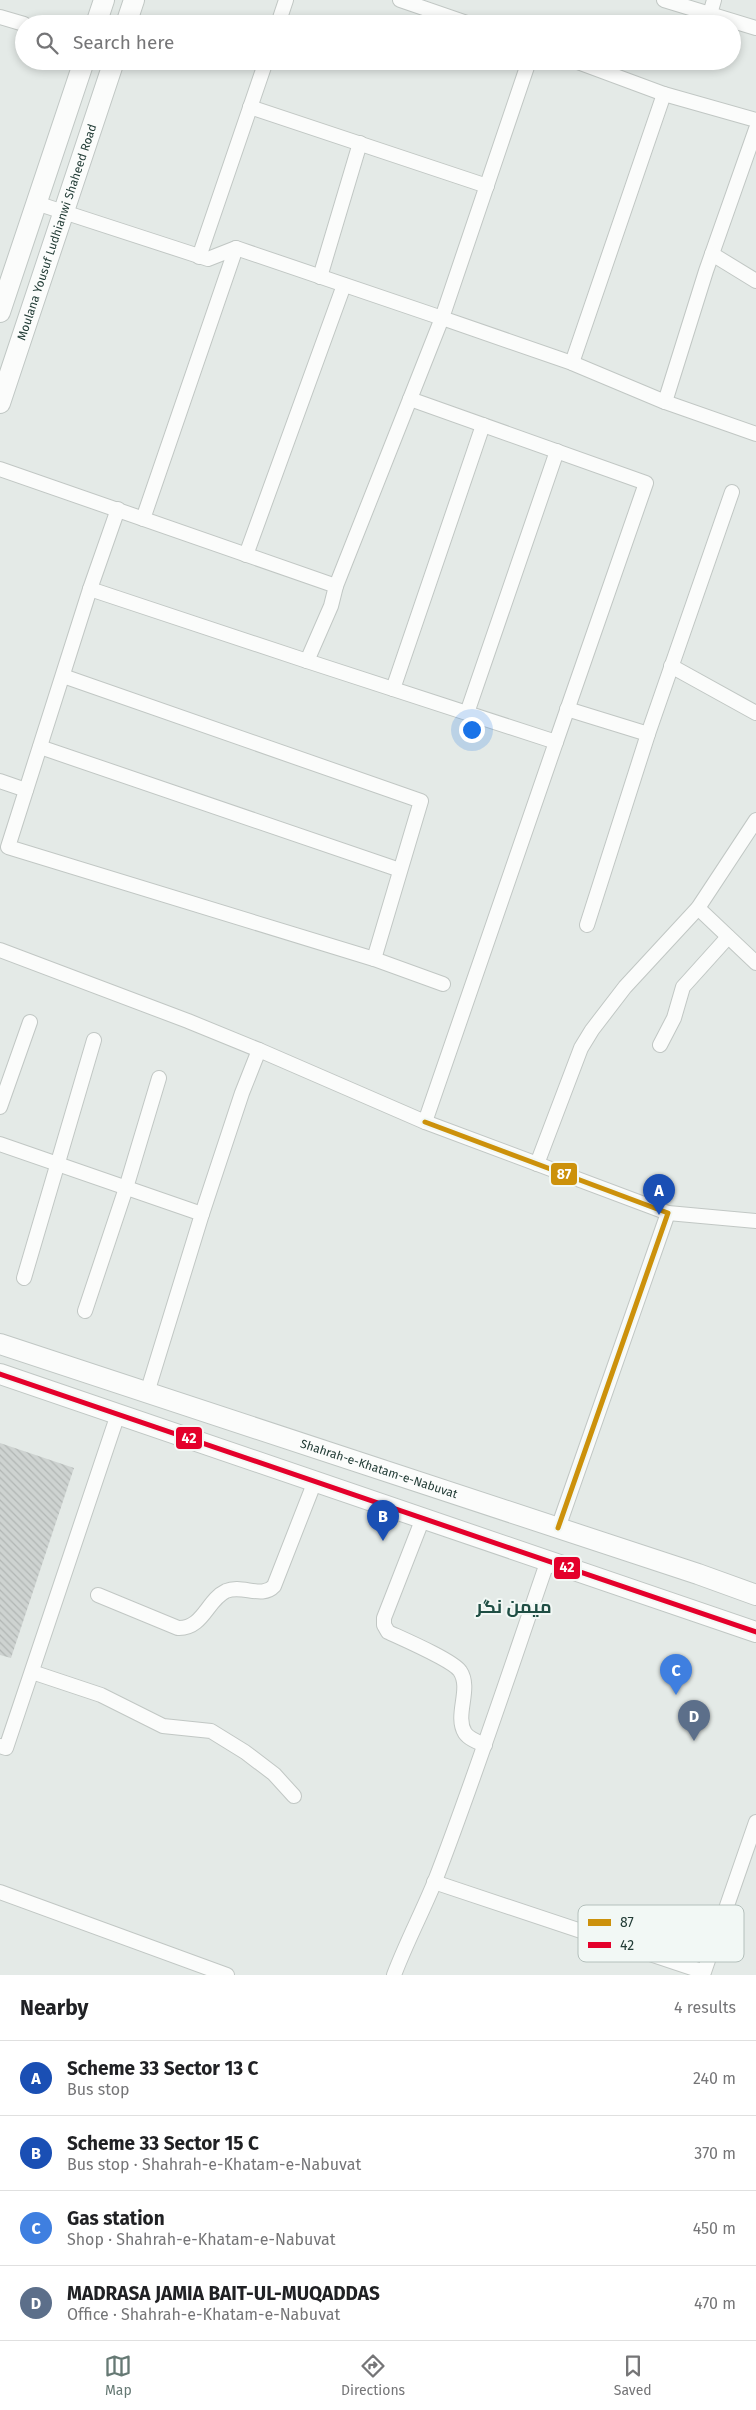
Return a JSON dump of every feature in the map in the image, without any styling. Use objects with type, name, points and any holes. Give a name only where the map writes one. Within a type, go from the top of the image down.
[{"type":"main road","points":[[99,15],[104,0]]},
{"type":"main road","points":[[129,15],[134,0]]},
{"type":"main road","points":[[0,312],[81,70]]},
{"type":"main road","name":"Moulana Yousuf Ludhianwi Shaheed Road","points":[[0,403],[66,212],[111,70]]},
{"type":"main road","name":"Shahrah-e-Khatam-e-Nabuvat","points":[[0,1344],[756,1595]]},
{"type":"main road","points":[[0,1374],[756,1632]]},
{"type":"street","points":[[281,15],[286,0]]},
{"type":"street","points":[[400,0],[444,15]]},
{"type":"street","points":[[664,0],[713,15]]},
{"type":"street","points":[[710,14],[714,0]]},
{"type":"street","points":[[0,17],[15,21]]},
{"type":"street","points":[[741,23],[756,28]]},
{"type":"street","points":[[199,257],[263,70]]},
{"type":"street","points":[[307,661],[331,606],[336,586],[442,318],[526,70]]},
{"type":"street","points":[[599,70],[664,94],[756,120]]},
{"type":"street","points":[[572,363],[664,94]]},
{"type":"street","points":[[250,107],[487,186]]},
{"type":"street","points":[[665,402],[712,254],[756,129]]},
{"type":"street","points":[[320,277],[360,144]]},
{"type":"street","points":[[36,203],[199,257],[208,259],[236,248],[572,363],[665,402],[756,434]]},
{"type":"street","points":[[143,519],[236,248]]},
{"type":"street","points":[[712,254],[756,280]]},
{"type":"street","points":[[246,555],[344,285]]},
{"type":"street","points":[[410,399],[646,483],[425,1122]]},
{"type":"street","points":[[393,689],[483,425]]},
{"type":"street","points":[[467,713],[556,451]]},
{"type":"street","points":[[0,469],[336,586]]},
{"type":"street","points":[[587,925],[648,734],[732,492]]},
{"type":"street","points":[[118,510],[90,590],[8,847],[374,959],[443,984]]},
{"type":"street","points":[[90,590],[556,742]]},
{"type":"street","points":[[672,666],[756,714]]},
{"type":"street","points":[[63,676],[421,801],[374,959]]},
{"type":"street","points":[[567,709],[648,734]]},
{"type":"street","points":[[40,747],[400,870]]},
{"type":"street","points":[[0,781],[26,790]]},
{"type":"street","points":[[537,1164],[580,1048],[625,987],[698,908],[756,820]]},
{"type":"street","points":[[698,908],[728,937],[754,958]]},
{"type":"street","points":[[660,1045],[674,1018],[684,987],[728,937]]},
{"type":"street","points":[[0,950],[170,1014],[259,1050],[425,1122],[668,1213],[756,1221]]},
{"type":"street","points":[[0,1107],[30,1022]]},
{"type":"street","points":[[24,1278],[94,1040]]},
{"type":"street","points":[[147,1393],[202,1214],[242,1093],[259,1050]]},
{"type":"street","points":[[85,1311],[126,1188],[159,1078]]},
{"type":"street","points":[[0,1144],[202,1214]]},
{"type":"street","points":[[558,1528],[668,1213]]},
{"type":"street","points":[[0,1746],[6,1748],[118,1414]]},
{"type":"street","points":[[98,1595],[178,1628],[185,1628],[198,1621],[224,1592],[238,1588],[265,1592],[270,1590],[274,1586],[315,1481]]},
{"type":"street","points":[[423,1518],[384,1618],[384,1625],[388,1632],[448,1662],[461,1673],[464,1681],[462,1725],[465,1733],[470,1738],[485,1745]]},
{"type":"street","points":[[394,1975],[407,1940],[434,1882],[485,1745],[548,1560]]},
{"type":"street","points":[[32,1672],[101,1695],[163,1726],[210,1731],[245,1752],[274,1774],[294,1796]]},
{"type":"street","points":[[730,1905],[756,1822]]},
{"type":"street","points":[[434,1882],[578,1930]]},
{"type":"street","points":[[0,1892],[227,1975]]},
{"type":"street","points":[[672,1962],[708,1974],[712,1962]]},
{"type":"building","points":[[0,1443],[74,1468],[11,1658],[0,1655]]},
{"type":"transit line","name":"87","points":[[425,1122],[668,1213],[558,1528]]},
{"type":"transit line","name":"42","points":[[0,1374],[756,1632]]},
{"type":"place","name":"Scheme 33 Sector 13 C","points":[[659,1215]]},
{"type":"place","name":"Scheme 33 Sector 15 C","points":[[383,1541]]},
{"type":"place","name":"Gas station","points":[[676,1695]]},
{"type":"place","name":"MADRASA JAMIA BAIT-UL-MUQADDAS","points":[[694,1741]]},
{"type":"district","name":"میمن نگر","points":[[514,1607]]}]
